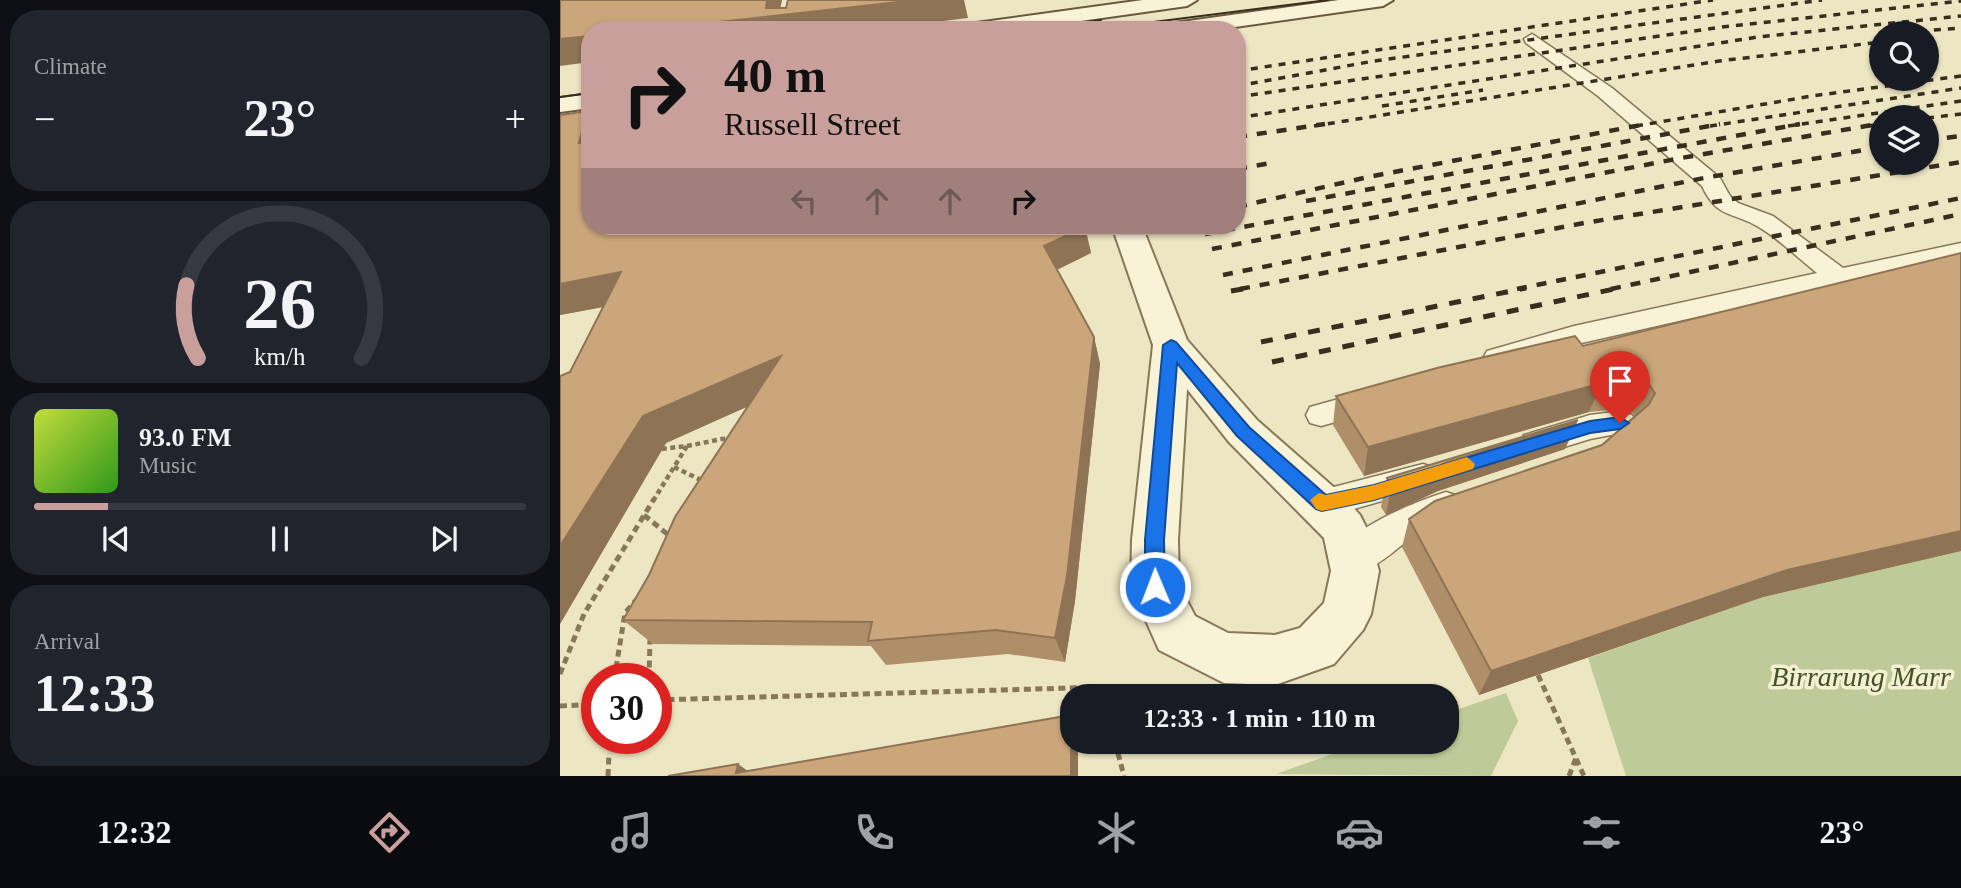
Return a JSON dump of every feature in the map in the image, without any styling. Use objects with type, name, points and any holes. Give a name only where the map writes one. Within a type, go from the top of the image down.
[{"type":"street","points":[[999,0],[1003,13],[1010,21]]},
{"type":"street","points":[[1039,21],[1058,16],[1187,0]]},
{"type":"street","points":[[1232,21],[1384,0]]},
{"type":"street","points":[[560,105],[581,102]]},
{"type":"street","points":[[1130,235],[1171,345],[1243,431],[1322,504],[1344,529],[1354,558],[1355,571],[1346,614],[1316,647],[1275,660],[1224,658],[1177,633],[1155,587],[1154,540],[1171,345]]},
{"type":"lane","points":[[1532,39],[1605,92],[1712,183],[1720,200],[1730,208],[1765,221],[1838,276]]},
{"type":"lane","points":[[1475,365],[1574,335],[1961,250]]},
{"type":"lane","points":[[1321,415],[1400,393]]},
{"type":"lane","points":[[1501,454],[1590,427],[1620,423],[1576,462],[1540,474]]},
{"type":"lane","points":[[1322,504],[1374,492],[1450,469]]},
{"type":"lane","points":[[1354,558],[1414,517],[1480,494]]},
{"type":"path","points":[[661,449],[742,435]]},
{"type":"path","points":[[560,674],[584,614],[687,446]]},
{"type":"path","points":[[674,467],[715,488]]},
{"type":"path","points":[[644,515],[677,543]]},
{"type":"path","points":[[617,663],[625,613],[639,596]]},
{"type":"path","points":[[650,663],[651,631]]},
{"type":"path","points":[[1538,675],[1584,776]]},
{"type":"path","points":[[672,700],[1060,688]]},
{"type":"path","points":[[560,706],[581,705]]},
{"type":"path","points":[[608,776],[609,754]]},
{"type":"path","points":[[1118,754],[1124,776]]},
{"type":"path","points":[[1569,776],[1576,758]]},
{"type":"green space","name":"Birrarung Marr","points":[[1961,551],[1961,776],[1626,776],[1588,658],[1763,597]]},
{"type":"green space","points":[[1506,693],[1518,721],[1491,776],[1276,774],[1332,754],[1459,754],[1459,709]]},
{"type":"building","points":[[560,0],[767,0],[766,8],[786,8],[788,0],[916,0],[728,21],[581,21],[581,37],[560,39]]},
{"type":"building","points":[[581,112],[581,235],[1068,235],[1044,246],[1094,337],[1067,576],[1055,638],[996,630],[868,641],[872,622],[623,620],[649,575],[675,517],[781,356],[643,416],[560,546],[560,376],[570,372],[621,272],[560,284],[560,115]]},
{"type":"building","points":[[1961,253],[1961,531],[1787,570],[1491,671],[1409,519],[1435,501],[1602,445],[1649,404],[1655,393],[1648,383],[1636,379],[1602,383],[1368,447],[1336,396],[1437,368],[1575,336],[1583,346]]},
{"type":"building","points":[[1578,420],[1446,463],[1391,487],[1387,478]]},
{"type":"building","points":[[1060,717],[1060,754],[1071,754],[1071,776],[668,776],[738,764],[736,773]]},
{"type":"tram line","points":[[1161,21],[1328,0]]},
{"type":"tram line","points":[[1094,21],[1101,20]]},
{"type":"tram line","points":[[560,97],[581,94]]},
{"type":"railway","points":[[1246,70],[1713,0]]},
{"type":"railway","points":[[1246,84],[1374,61],[1822,0]]},
{"type":"railway","points":[[1246,96],[1722,27],[1961,1]]},
{"type":"railway","points":[[1246,117],[1758,37],[1961,16]]},
{"type":"railway","points":[[1939,30],[1961,28]]},
{"type":"railway","points":[[1314,126],[1719,61],[1869,43]]},
{"type":"railway","points":[[1636,126],[1812,96],[1961,76]]},
{"type":"railway","points":[[1710,126],[1961,88]]},
{"type":"railway","points":[[1382,106],[1483,90]]},
{"type":"railway","points":[[1793,125],[1961,101]]},
{"type":"railway","points":[[1939,117],[1961,114]]},
{"type":"railway","points":[[1246,136],[1325,124]]},
{"type":"railway","points":[[1246,205],[1368,177],[1646,124]]},
{"type":"railway","points":[[1306,201],[1720,124]]},
{"type":"railway","points":[[1793,125],[1800,124]]},
{"type":"railway","points":[[1246,226],[1793,125]]},
{"type":"railway","points":[[1788,126],[1793,125]]},
{"type":"railway","points":[[1212,249],[1681,158],[1869,126]]},
{"type":"railway","points":[[1939,139],[1961,136]]},
{"type":"railway","points":[[1223,275],[1704,178],[1869,149]]},
{"type":"railway","points":[[1246,167],[1276,162]]},
{"type":"railway","points":[[1240,289],[1584,223],[1961,162]]},
{"type":"railway","points":[[1517,289],[1961,198]]},
{"type":"railway","points":[[1611,289],[1961,214]]},
{"type":"railway","points":[[1231,291],[1249,288]]},
{"type":"railway","points":[[1261,342],[1526,288]]},
{"type":"railway","points":[[1272,362],[1619,288]]},
{"type":"slow traffic","points":[[1319,500],[1322,504],[1374,492],[1467,464]]},
{"type":"route","points":[[1155,587],[1154,540],[1171,345],[1243,431],[1322,504],[1374,492],[1590,427],[1620,423]]}]
